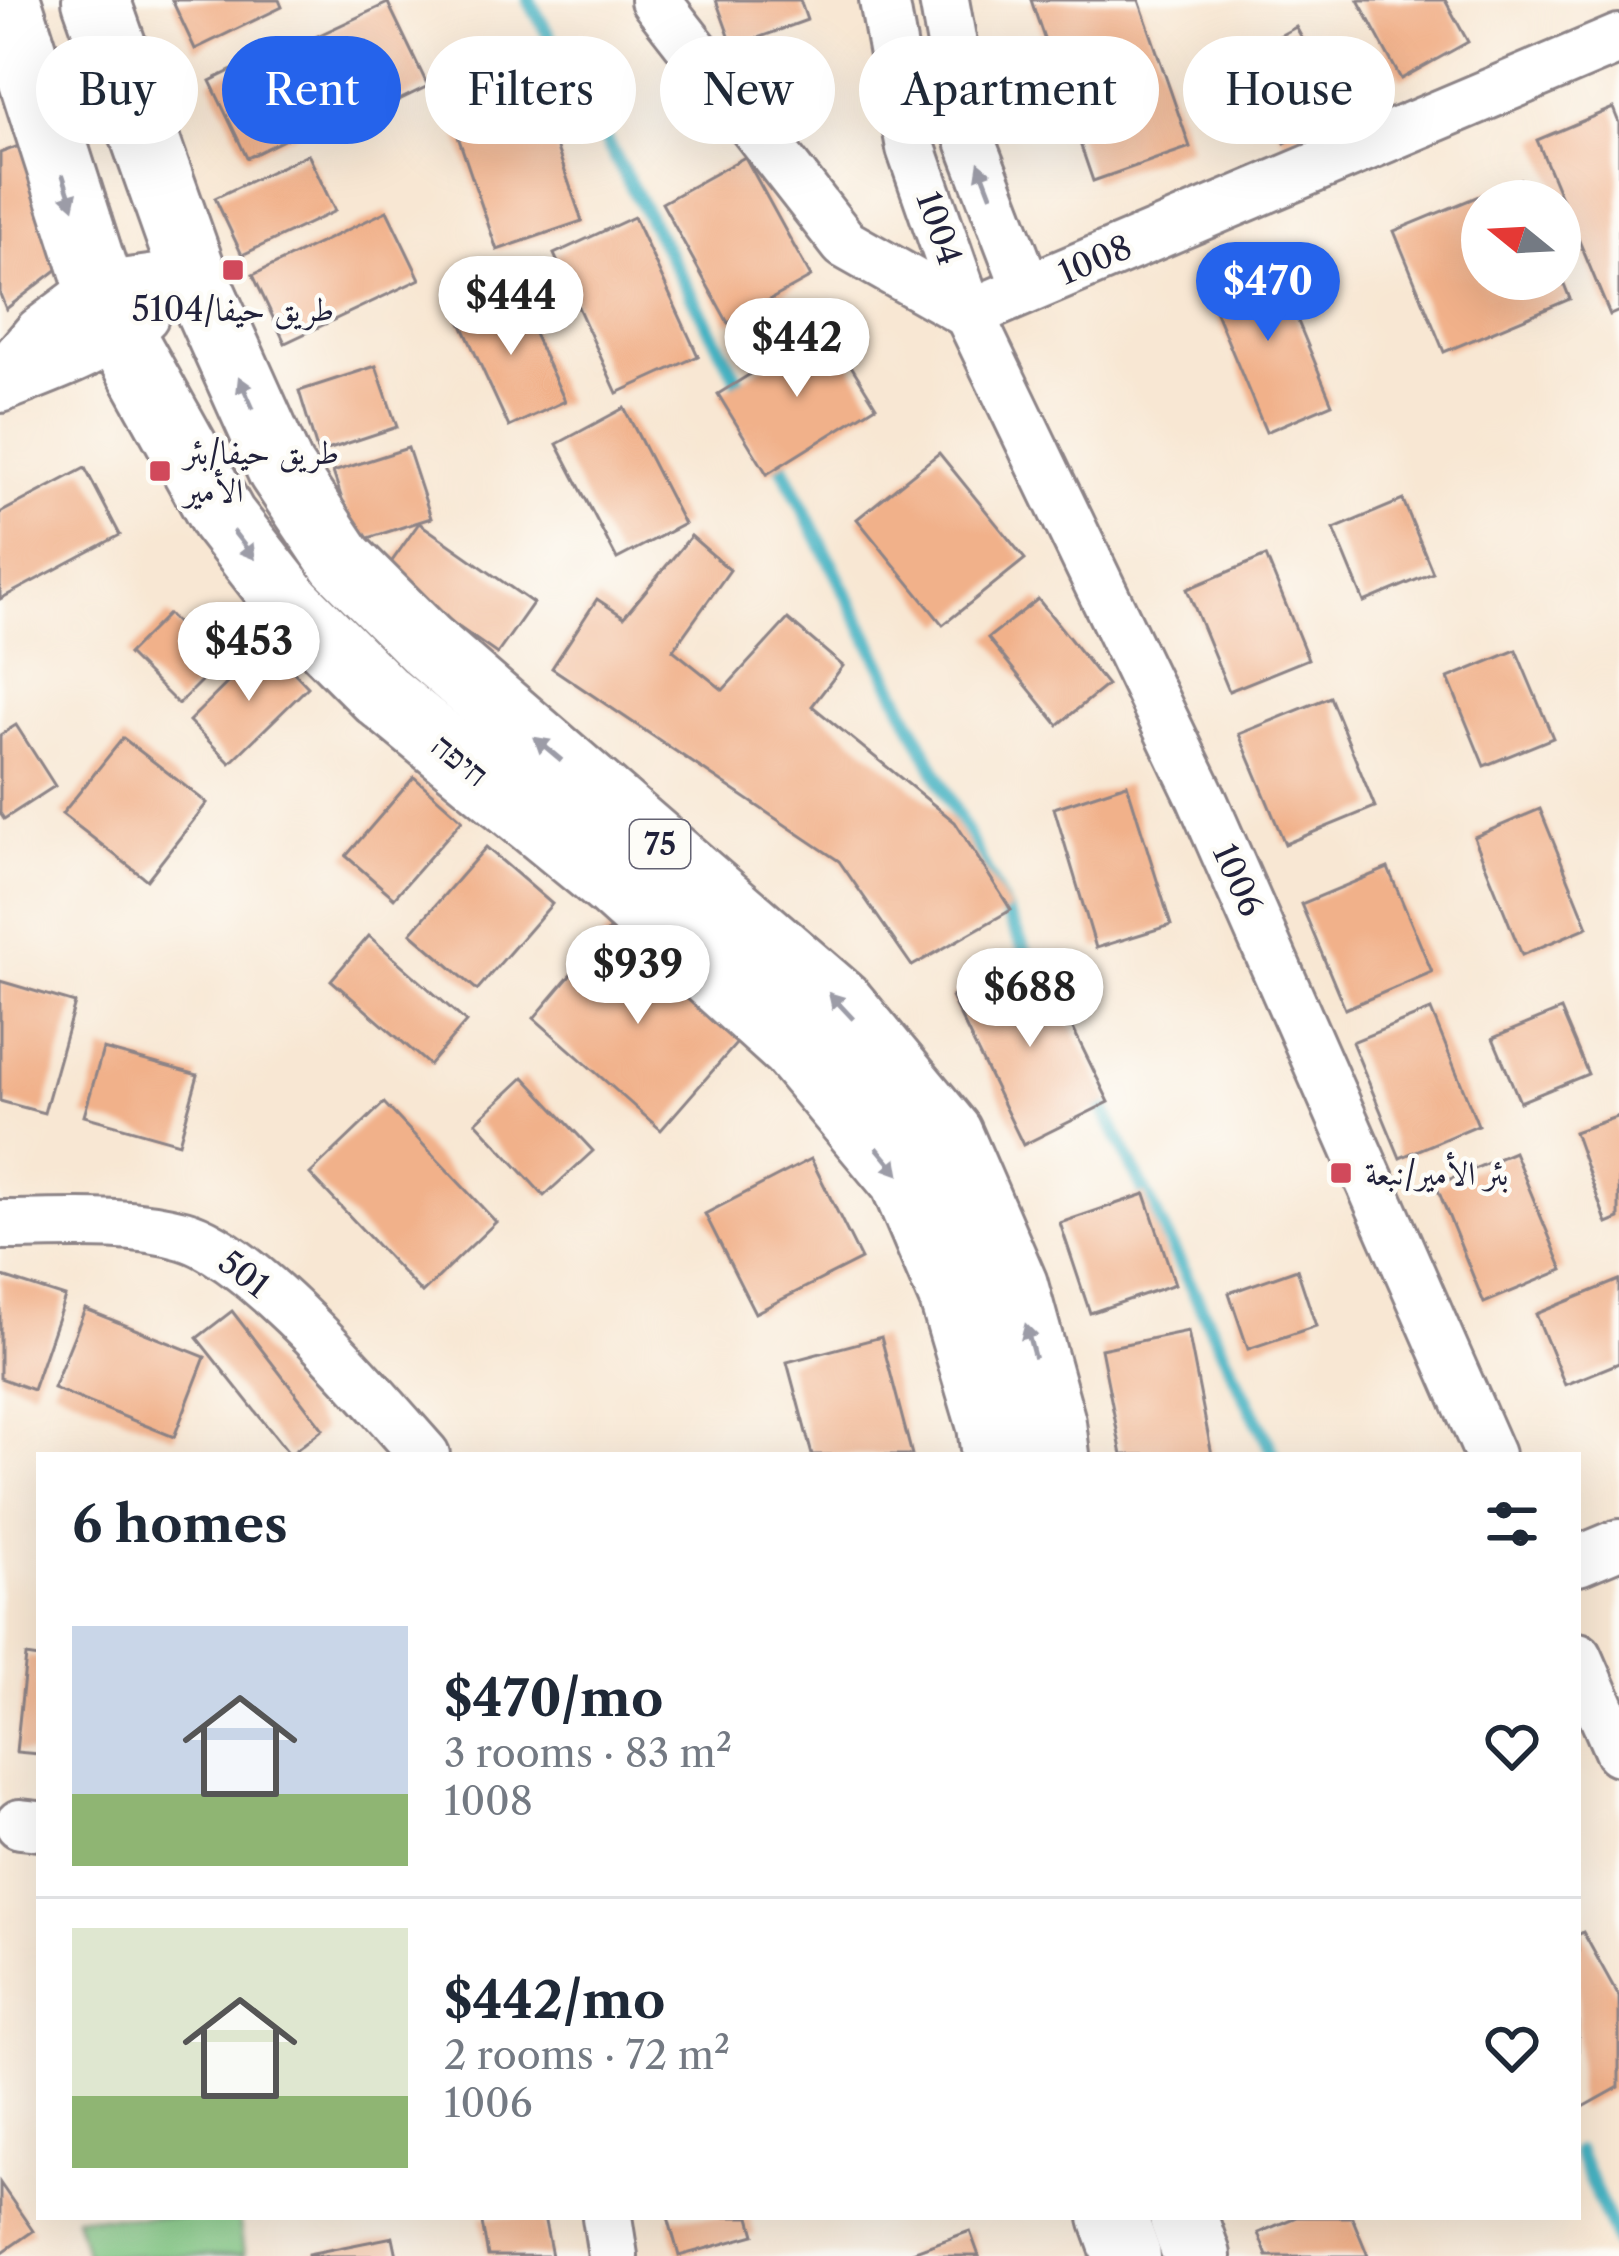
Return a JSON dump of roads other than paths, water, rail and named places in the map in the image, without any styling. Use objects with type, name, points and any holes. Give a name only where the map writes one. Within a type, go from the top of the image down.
[{"type":"highway","name":"חיפה","points":[[7,0],[110,311],[223,518],[290,604],[381,695],[615,887],[793,1048],[903,1180],[953,1298],[992,1426],[995,1452]]},
{"type":"highway","name":"חיפה","points":[[96,0],[193,274],[281,470],[340,560],[425,644],[840,1003],[950,1136],[1014,1285],[1056,1452]]},
{"type":"highway","points":[[1114,2220],[1127,2256]]},
{"type":"highway","points":[[1184,2220],[1197,2256]]},
{"type":"street","points":[[655,0],[845,244],[969,314]]},
{"type":"street","name":"1004","points":[[884,0],[911,148],[969,314]]},
{"type":"street","name":"1004","points":[[944,0],[969,138],[1027,289]]},
{"type":"street","name":"1008","points":[[969,314],[1619,38]]},
{"type":"street","points":[[0,378],[38,332],[110,311],[193,274]]},
{"type":"street","points":[[0,388],[110,311]]},
{"type":"street","name":"1006","points":[[969,314],[1201,797],[1489,1452]]},
{"type":"street","name":"501","points":[[0,1225],[148,1228],[187,1235],[245,1267],[422,1452]]},
{"type":"street","points":[[1581,1560],[1619,1544]]},
{"type":"street","points":[[1581,1664],[1619,1751]]},
{"type":"street","points":[[608,2220],[613,2256]]},
{"type":"waterway","points":[[529,0],[746,395]]},
{"type":"waterway","points":[[775,452],[1037,974]]},
{"type":"waterway","points":[[1095,1091],[1273,1452]]},
{"type":"waterway","points":[[1581,2159],[1619,2245]]},
{"type":"place","name":"طريق حيفا/5104","points":[[233,270]]},
{"type":"place","name":"طريق حيفا/بئر الأمير","points":[[160,471]]},
{"type":"place","name":"بئر الأمير/نبعة","points":[[1341,1173]]}]
